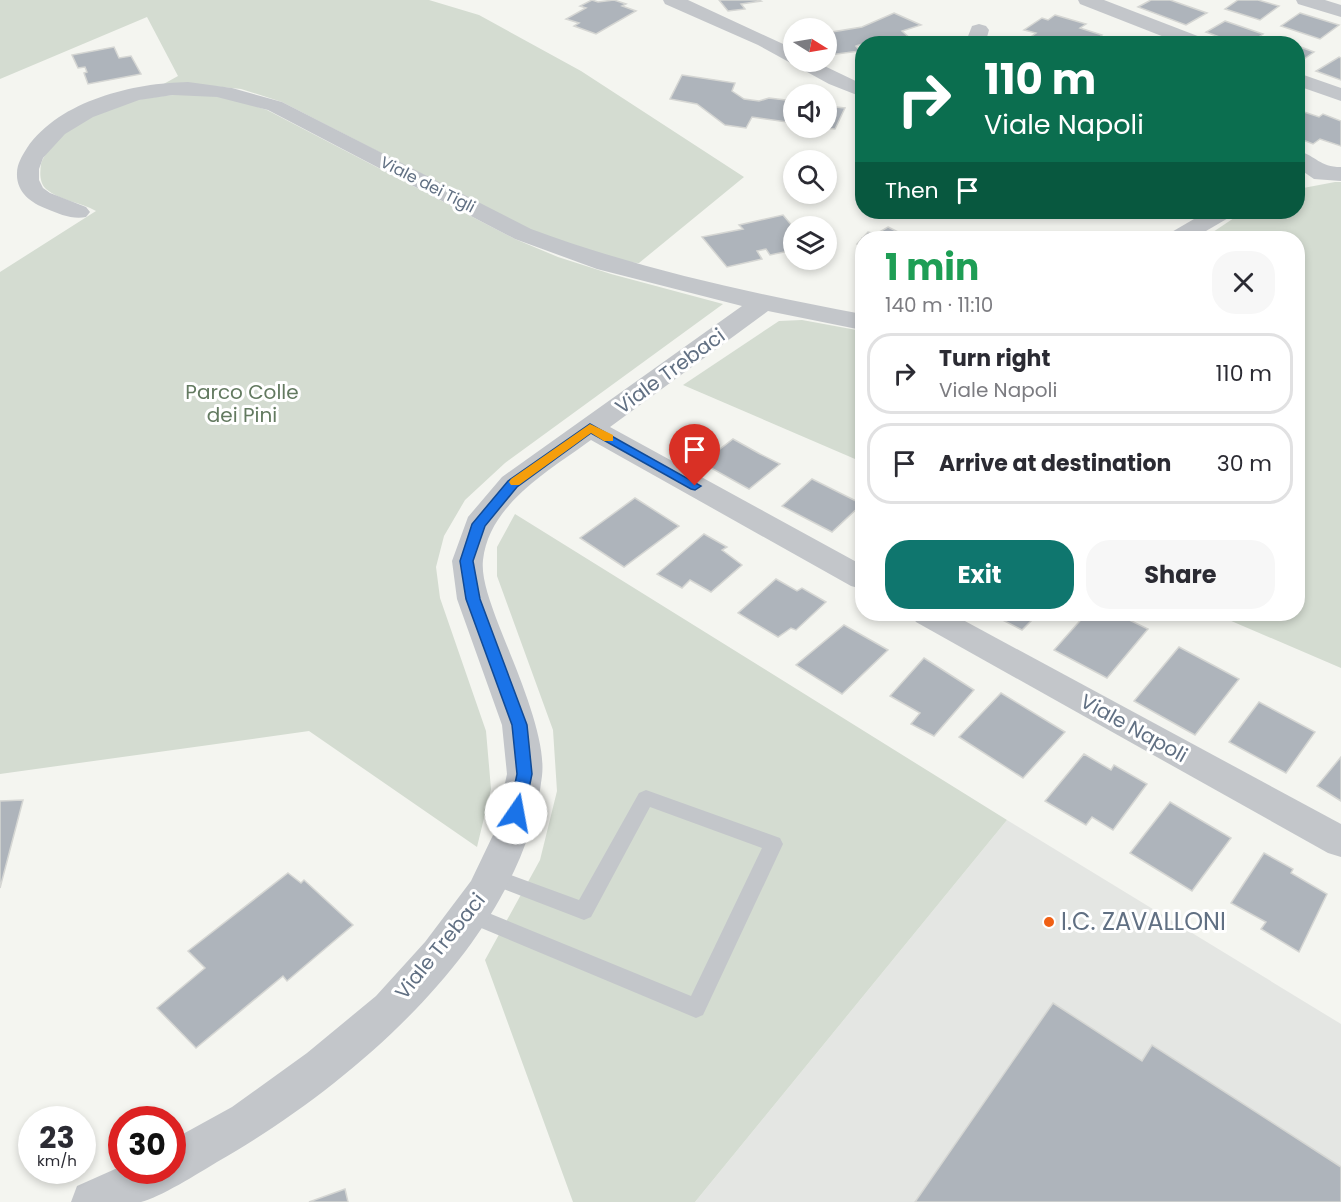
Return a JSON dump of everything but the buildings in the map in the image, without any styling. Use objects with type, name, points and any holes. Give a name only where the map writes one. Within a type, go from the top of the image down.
[{"type":"street","points":[[672,0],[783,51]]},
{"type":"street","points":[[1087,0],[1180,36]]},
{"type":"street","points":[[1305,0],[1341,11]]},
{"type":"street","points":[[821,72],[855,88]]},
{"type":"street","points":[[1305,82],[1341,95]]},
{"type":"street","name":"Viale dei Tigli","points":[[78,212],[50,202],[33,192],[18,179],[30,159],[48,138],[76,117],[119,99],[161,90],[200,89],[236,94],[275,106],[523,234],[565,251],[616,267],[763,303],[855,321]]},
{"type":"street","points":[[1305,161],[1331,174]]},
{"type":"street","points":[[1305,179],[1331,174]]},
{"type":"street","points":[[1190,231],[1210,219]]},
{"type":"street","name":"Viale Trebaci","points":[[186,1156],[247,1122],[322,1067],[390,1008],[439,954],[485,892],[512,833],[525,774],[519,725],[473,599],[467,561],[479,524],[512,484],[763,303]]},
{"type":"street","points":[[590,428],[855,574]]},
{"type":"street","name":"Viale Napoli","points":[[940,621],[1341,842]]},
{"type":"street","points":[[93,1202],[131,1184]]},
{"type":"lane","points":[[469,914],[696,1008],[773,844],[646,798],[584,911],[492,876]]},
{"type":"shaded area","name":"I.C. ZAVALLONI","points":[[1007,820],[1341,1024],[1341,1202],[695,1202]]},
{"type":"green space","points":[[0,0],[429,0],[479,15],[581,71],[744,177],[639,263],[621,262],[531,230],[282,102],[241,89],[203,85],[160,86],[178,76],[147,17],[0,79]]},
{"type":"green space","name":"Parco Colle dei Pini","points":[[196,94],[230,98],[267,110],[515,239],[558,257],[611,274],[723,304],[505,463],[465,500],[444,536],[436,567],[440,598],[486,731],[491,789],[477,847],[309,731],[0,774],[0,272],[96,211],[52,193],[42,183],[40,170],[43,158],[67,131],[100,111],[119,104],[158,97]]},
{"type":"green space","points":[[1341,182],[1341,668],[1231,621],[1305,621],[1305,231],[1214,231],[1232,219],[1305,219],[1305,188]]},
{"type":"green space","points":[[802,320],[855,330],[855,459],[683,385],[779,321]]},
{"type":"green space","points":[[515,514],[1007,820],[695,1202],[573,1202],[485,960],[540,860],[557,791],[553,730],[497,576],[497,547]]},
{"type":"slow traffic","points":[[515,482],[590,428],[609,438]]},
{"type":"place","name":"I.C. ZAVALLONI","points":[[1049,922]]},
{"type":"route","points":[[516,813],[525,774],[519,725],[473,599],[467,561],[479,524],[512,484],[590,428],[695,486]]}]
